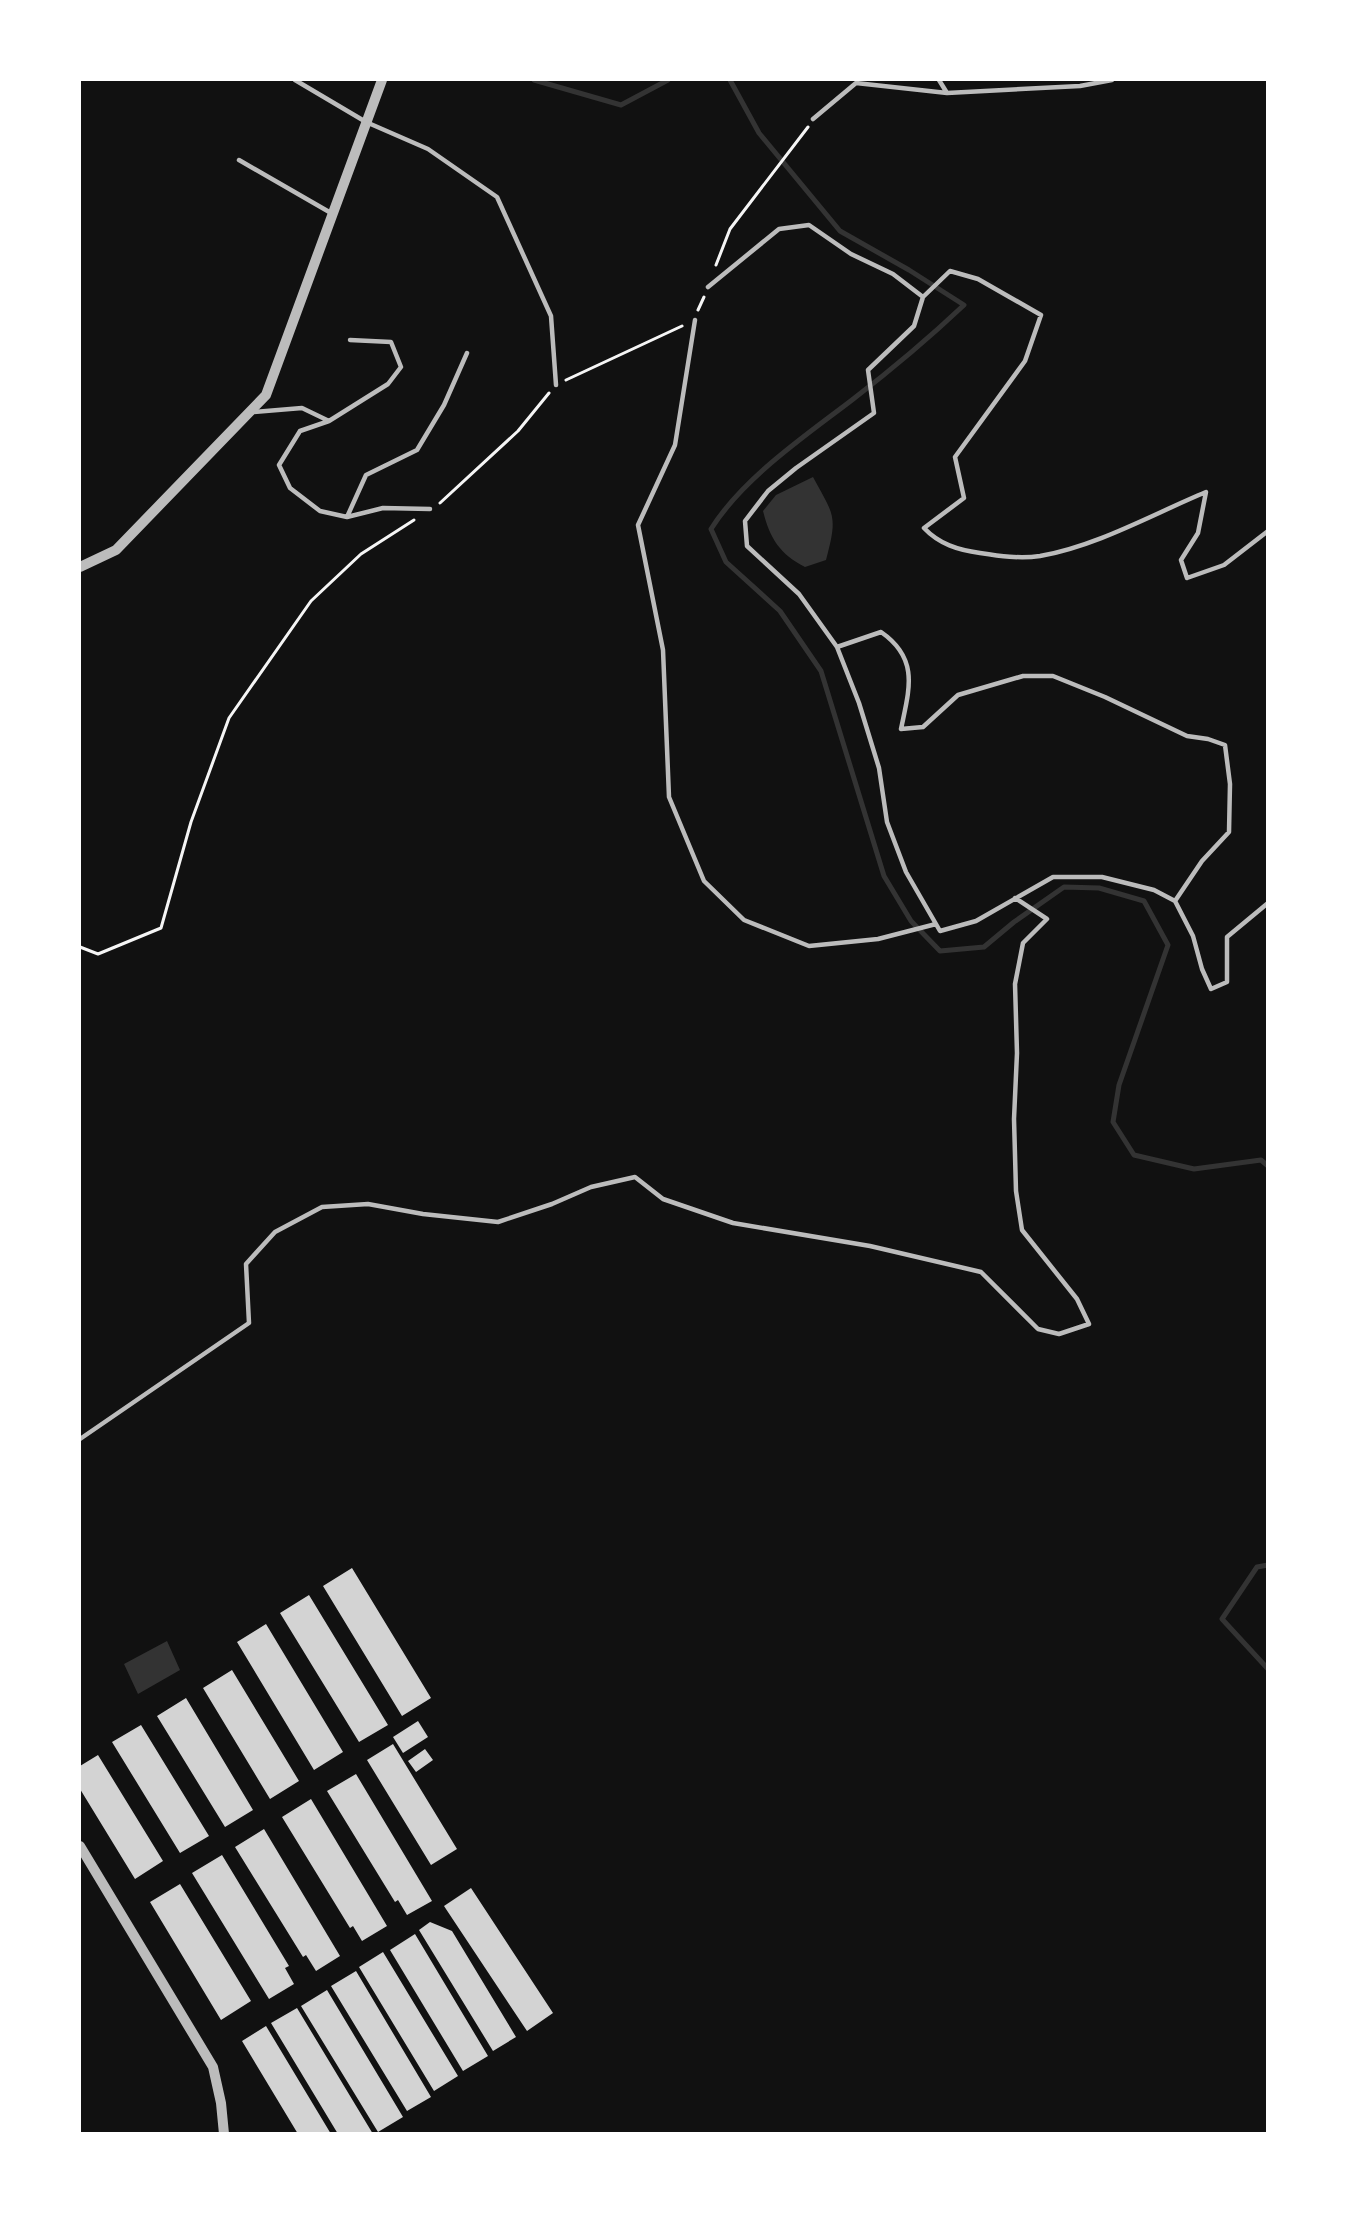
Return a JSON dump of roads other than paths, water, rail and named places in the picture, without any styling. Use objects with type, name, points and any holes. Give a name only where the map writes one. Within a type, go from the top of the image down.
[{"type":"street","points":[[80,567],[116,550],[266,395],[331,213],[382,80]]},
{"type":"street","points":[[80,1846],[209,2060],[221,2103],[224,2133]]},
{"type":"lane","points":[[295,80],[366,122],[428,149],[497,197],[551,316],[556,385]]},
{"type":"lane","points":[[939,80],[947,93]]},
{"type":"lane","points":[[813,119],[856,83],[947,93],[1080,86],[1112,80]]},
{"type":"lane","points":[[239,160],[331,213]]},
{"type":"lane","points":[[708,286],[779,230],[809,225],[851,254],[893,274],[924,296]]},
{"type":"lane","points":[[1268,531],[1224,565],[1187,578],[1181,560],[1198,533],[1206,492],[1088,542],[1039,556],[991,555],[967,551],[936,541],[924,528],[964,498],[955,457],[1025,361],[1041,315],[978,279],[950,270],[924,296],[914,326],[868,369],[874,413],[796,468],[768,491],[746,521],[747,546],[799,594],[837,648],[859,703],[879,768],[887,822],[906,872],[940,931],[976,921],[1053,877],[1102,877],[1154,890],[1175,901],[1193,936],[1202,969],[1211,989],[1227,982],[1227,937],[1268,903]]},
{"type":"lane","points":[[695,320],[675,445],[638,525],[663,650],[669,797],[704,881],[744,920],[809,946],[878,939],[935,924]]},
{"type":"lane","points":[[350,340],[391,342],[401,367],[388,384],[329,421],[300,431],[279,465],[290,488],[320,511],[347,517],[383,508],[429,509]]},
{"type":"lane","points":[[347,517],[366,475],[417,450],[444,405],[467,353]]},
{"type":"lane","points":[[249,412],[302,408],[329,421]]},
{"type":"lane","points":[[837,648],[881,632],[898,643],[911,680],[901,729],[923,727],[958,695],[1023,676],[1053,676],[1105,697],[1187,736],[1208,738],[1225,745],[1230,783],[1228,832],[1202,861],[1175,901]]},
{"type":"lane","points":[[80,1439],[249,1323],[246,1264],[275,1232],[322,1207],[368,1204],[423,1214],[498,1222],[552,1204],[591,1187],[635,1177],[663,1199],[733,1223],[870,1246],[981,1272],[1038,1329],[1059,1334],[1089,1324],[1077,1299],[1022,1230],[1016,1191],[1015,984],[1023,943],[1047,919],[1015,898]]},
{"type":"waterway","points":[[534,80],[621,105],[668,80]]},
{"type":"waterway","points":[[730,80],[759,133],[840,231],[909,270],[964,305],[895,366],[795,443],[740,492],[711,529],[726,562],[780,611],[821,671],[884,876],[911,921],[940,951],[984,947],[1014,922],[1064,887],[1099,888],[1144,901],[1168,945],[1119,1085],[1113,1122],[1134,1155],[1194,1169],[1261,1160],[1268,1166]]},
{"type":"waterway","points":[[1268,1565],[1257,1567],[1222,1619],[1268,1669]]}]
